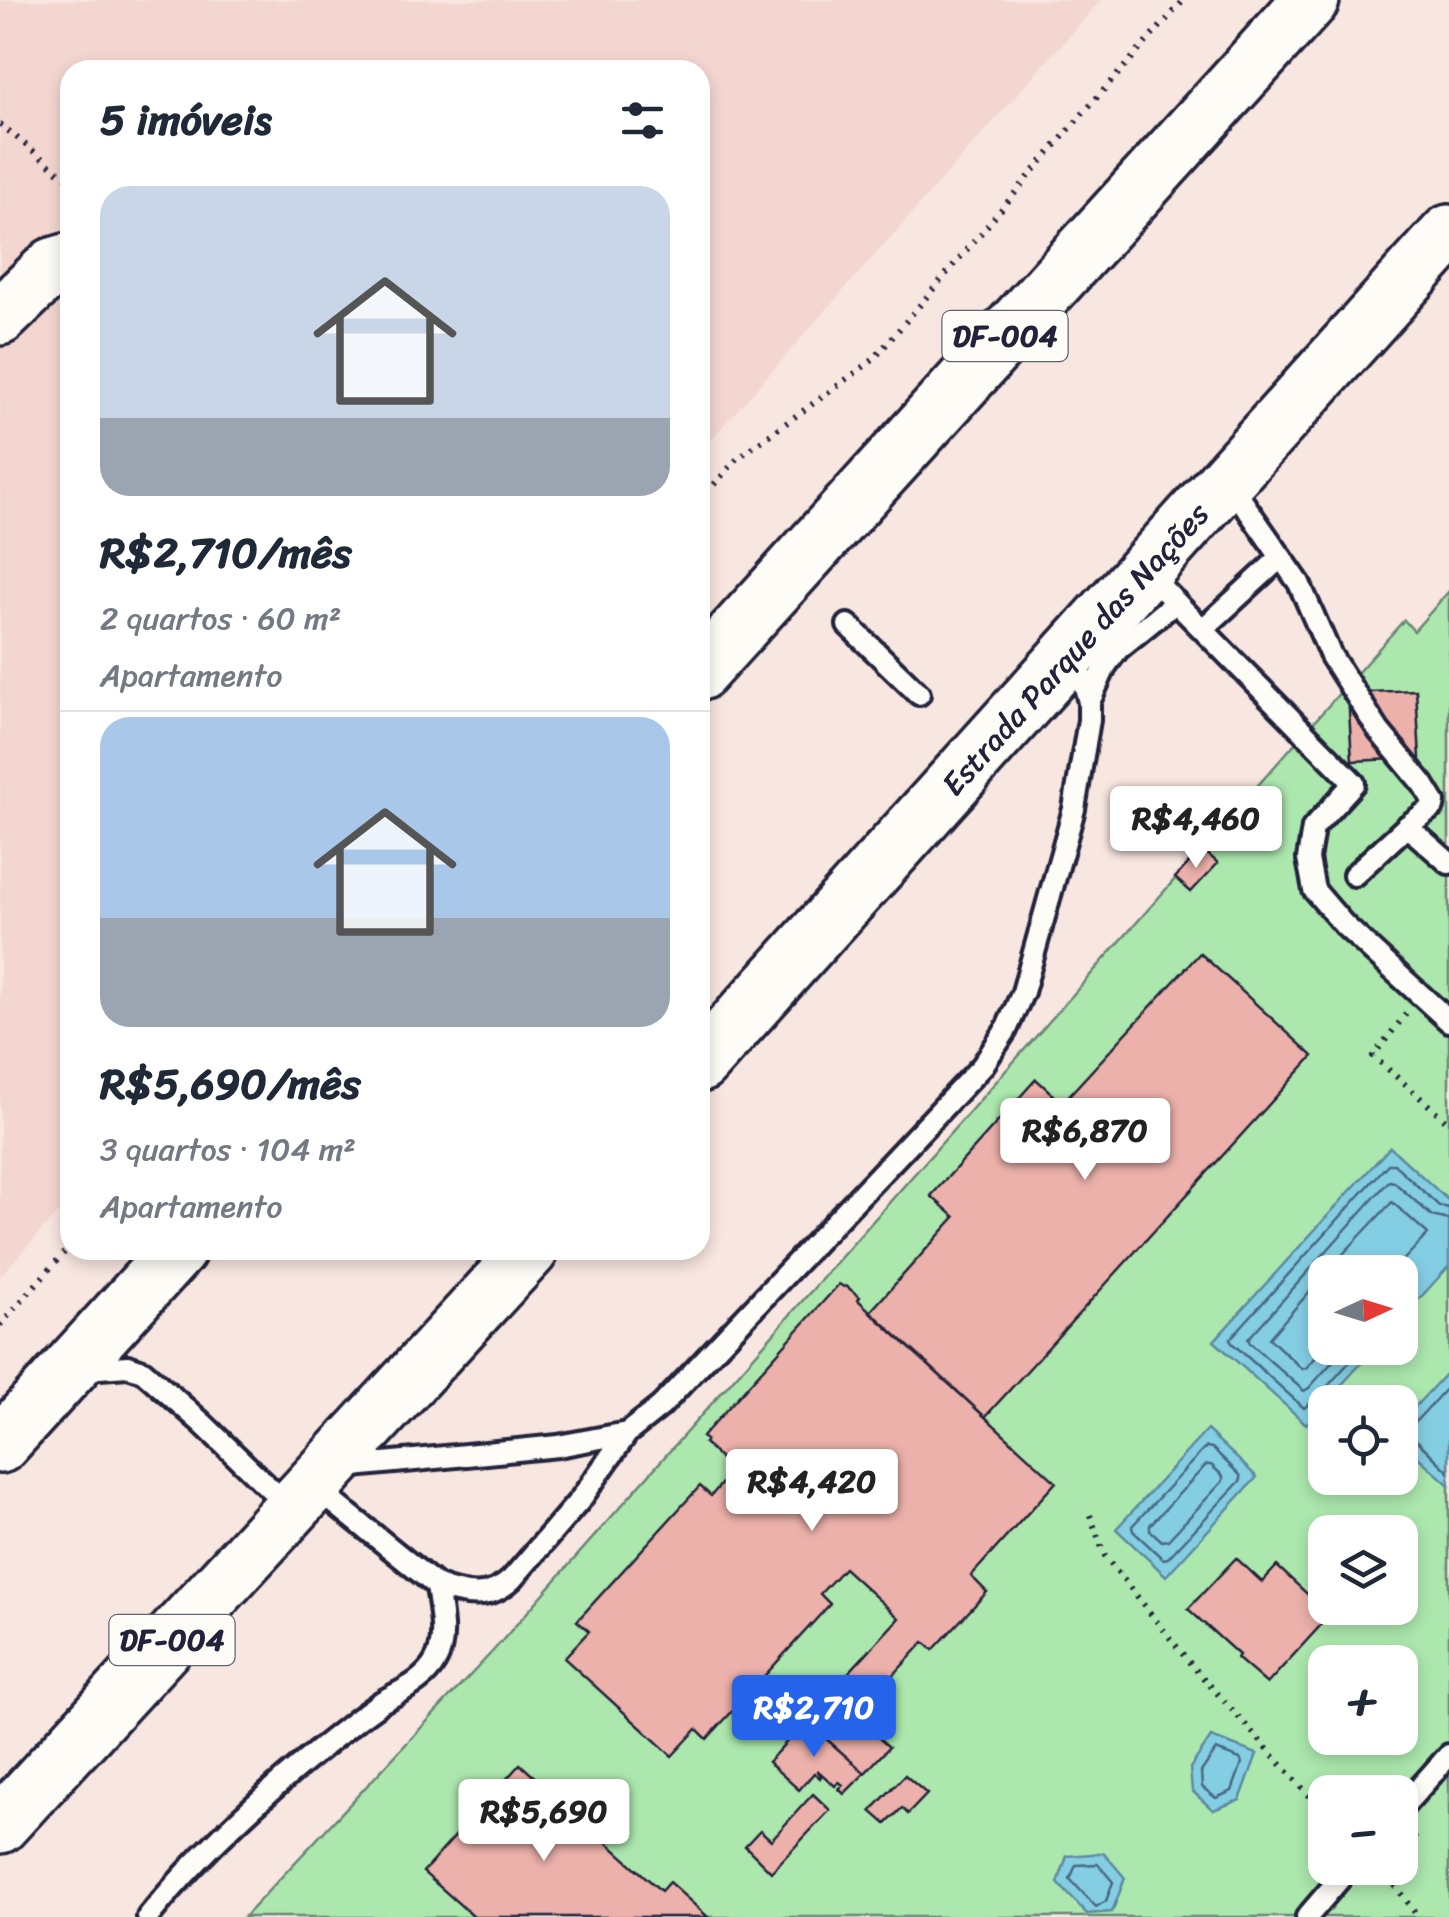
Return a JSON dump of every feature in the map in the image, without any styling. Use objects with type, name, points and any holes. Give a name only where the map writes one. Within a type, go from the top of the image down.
[{"type":"main road","name":"DF-004","points":[[710,661],[1310,0]]},
{"type":"main road","name":"Estrada Parque das Nações","points":[[710,1053],[1075,648],[1160,586],[1227,480],[1449,233]]},
{"type":"main road","points":[[0,317],[60,264]]},
{"type":"main road","points":[[0,1445],[169,1260]]},
{"type":"main road","name":"DF-004","points":[[0,1825],[521,1260]]},
{"type":"lane","points":[[1227,480],[1299,583],[1332,656],[1378,731],[1434,802],[1433,807],[1354,875]]},
{"type":"lane","points":[[1203,630],[1282,558]]},
{"type":"lane","points":[[1088,702],[1106,665],[1160,586],[1354,783],[1313,828],[1308,859],[1314,890],[1344,925],[1449,1021]]},
{"type":"lane","points":[[848,625],[919,694]]},
{"type":"lane","points":[[67,1372],[128,1366],[142,1371],[312,1488],[436,1586],[472,1595],[502,1589],[580,1500],[627,1434],[661,1406],[983,1065],[1006,1030],[1028,975],[1074,808],[1088,738],[1088,702],[1075,648]]},
{"type":"lane","points":[[1407,826],[1449,863]]},
{"type":"lane","points":[[312,1488],[627,1434]]},
{"type":"lane","points":[[148,1917],[179,1879],[291,1773],[366,1713],[420,1680],[436,1661],[441,1643],[442,1620],[436,1586]]},
{"type":"lane","points":[[1418,1790],[1449,1755]]},
{"type":"lane","points":[[1307,1917],[1335,1885]]},
{"type":"path","points":[[710,489],[738,458],[873,360],[1184,0]]},
{"type":"path","points":[[0,124],[60,173]]},
{"type":"path","points":[[1421,995],[1374,1056],[1449,1122]]},
{"type":"path","points":[[0,1325],[60,1257]]},
{"type":"path","points":[[1090,1515],[1105,1556],[1188,1662],[1308,1793]]},
{"type":"path","points":[[1396,1885],[1418,1917]]},
{"type":"shaded area","points":[[0,0],[1101,0],[710,441],[710,60],[60,60],[60,1211],[0,1276]]},
{"type":"green space","points":[[1449,591],[1449,1917],[244,1917],[493,1651],[1404,620],[1414,631]]},
{"type":"water","points":[[1390,1147],[1449,1201],[1449,1266],[1418,1300],[1418,1255],[1308,1255],[1308,1365],[1360,1365],[1341,1385],[1308,1385],[1306,1424],[1214,1341]]},
{"type":"water","points":[[1449,1370],[1449,1485],[1418,1457],[1418,1404]]},
{"type":"water","points":[[1207,1430],[1257,1477],[1166,1576],[1116,1529]]},
{"type":"water","points":[[1211,1737],[1257,1754],[1240,1800],[1213,1810],[1192,1791],[1190,1768]]},
{"type":"water","points":[[1104,1853],[1125,1878],[1112,1912],[1087,1914],[1058,1883],[1067,1856]]},
{"type":"building","points":[[1416,690],[1420,758],[1352,761],[1348,693]]},
{"type":"building","points":[[1202,849],[1218,863],[1191,892],[1175,878]]},
{"type":"building","points":[[1200,953],[1313,1056],[985,1417],[870,1312],[955,1217],[931,1196],[1036,1079],[1062,1103]]},
{"type":"building","points":[[839,1284],[860,1297],[858,1300],[1056,1482],[971,1576],[987,1592],[933,1650],[924,1642],[855,1717],[889,1747],[865,1773],[805,1720],[899,1618],[844,1568],[820,1594],[830,1604],[707,1739],[697,1729],[672,1756],[564,1658],[589,1631],[577,1621],[700,1486],[711,1496],[733,1470],[702,1437]]},
{"type":"building","points":[[1236,1558],[1262,1582],[1277,1566],[1308,1595],[1308,1625],[1321,1625],[1267,1684],[1188,1609]]},
{"type":"building","points":[[806,1721],[865,1773],[844,1794],[839,1789],[843,1785],[839,1782],[835,1786],[817,1770],[820,1778],[814,1773],[799,1790],[768,1762]]},
{"type":"building","points":[[520,1764],[661,1891],[669,1882],[708,1917],[474,1917],[423,1872]]},
{"type":"building","points":[[905,1775],[927,1794],[908,1814],[902,1808],[886,1824],[871,1811]]},
{"type":"building","points":[[813,1794],[830,1810],[771,1872],[745,1846],[760,1830],[771,1840]]}]
